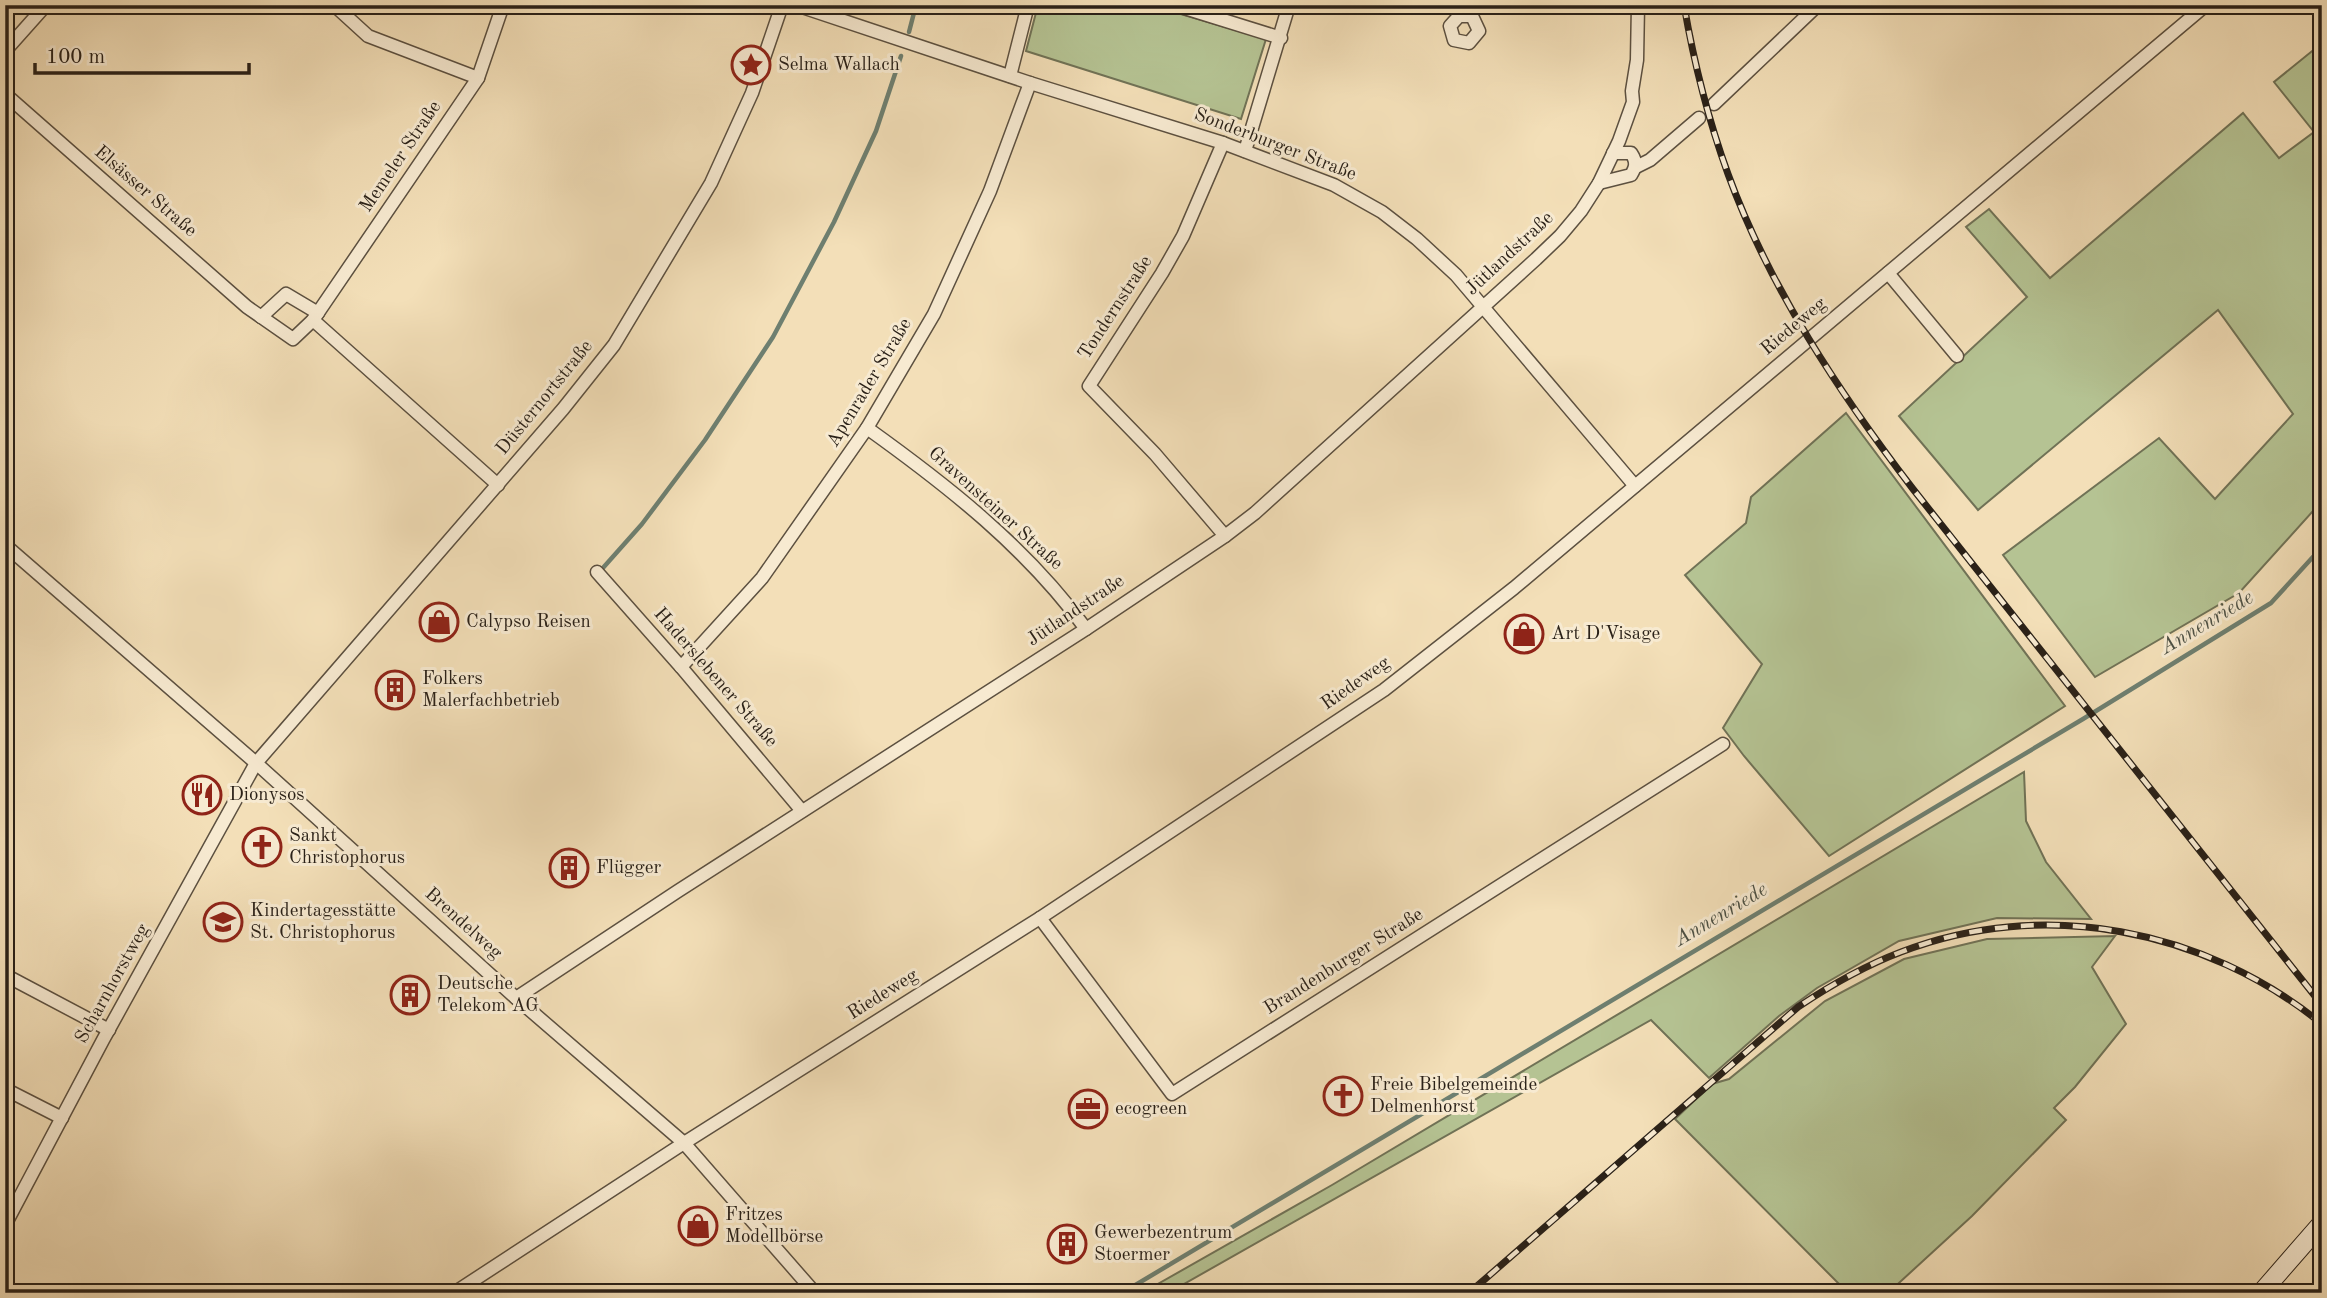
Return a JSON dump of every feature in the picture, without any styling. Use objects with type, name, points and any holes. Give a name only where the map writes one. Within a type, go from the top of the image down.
[{"type":"street","points":[[5,51],[46,5]]},
{"type":"street","points":[[334,5],[368,36],[478,78]]},
{"type":"street","name":"Memeler Straße","points":[[315,317],[478,78],[503,5]]},
{"type":"street","name":"Düsternortstraße","points":[[256,763],[498,485],[614,345],[711,183],[752,93],[782,5]]},
{"type":"street","name":"Sonderburger Straße","points":[[796,5],[1030,83],[1245,150],[1334,185],[1382,212],[1456,275],[1635,486]]},
{"type":"street","points":[[1010,76],[1028,5]]},
{"type":"street","points":[[1174,5],[1281,38]]},
{"type":"street","points":[[1245,150],[1289,5]]},
{"type":"street","name":"Jütlandstraße","points":[[516,998],[1086,629],[1226,536],[1255,513],[1560,236],[1581,211],[1599,183],[1633,102],[1638,5]]},
{"type":"street","name":"Riedeweg","points":[[454,1293],[684,1143],[1040,918],[1384,690],[1452,639],[2206,5]]},
{"type":"street","points":[[1714,104],[1815,6]]},
{"type":"street","name":"Apenrader Straße","points":[[681,667],[762,578],[867,429],[934,314],[990,191],[1030,83]]},
{"type":"street","name":"Elsässer Straße","points":[[5,94],[261,317],[293,339],[315,317]]},
{"type":"street","points":[[1599,183],[1631,176],[1636,167],[1650,160],[1699,118]]},
{"type":"street","name":"Tondernstraße","points":[[1223,143],[1183,236],[1089,386],[1155,454],[1226,536]]},
{"type":"street","points":[[1613,153],[1631,153],[1636,167]]},
{"type":"street","points":[[1888,273],[1957,356]]},
{"type":"street","points":[[261,317],[286,294],[315,317],[498,485]]},
{"type":"street","name":"Gravensteiner Straße","points":[[867,429],[936,477],[1027,559],[1061,595],[1086,629]]},
{"type":"street","name":"Brendelweg","points":[[5,545],[256,763],[516,998],[684,1143],[815,1293]]},
{"type":"street","name":"Haderslebener Straße","points":[[597,572],[802,811]]},
{"type":"street","name":"Brandenburger Straße","points":[[1040,918],[1172,1094],[1723,744]]},
{"type":"street","name":"Scharnhorstweg","points":[[5,1225],[256,763]]},
{"type":"street","points":[[5,975],[109,1030]]},
{"type":"street","points":[[5,1089],[62,1118]]},
{"type":"street","points":[[2261,1293],[2322,1223]]},
{"type":"green space","points":[[1038,5],[1150,5],[1266,39],[1241,119],[1026,51]]},
{"type":"green space","points":[[2322,43],[2322,501],[2239,593],[2095,677],[2003,555],[2159,438],[2215,499],[2293,414],[2218,310],[1978,510],[1899,416],[2027,297],[1966,227],[1989,209],[2050,278],[2243,113],[2279,158],[2314,132],[2274,82]]},
{"type":"green space","points":[[1846,413],[2065,706],[1829,856],[1723,728],[1762,664],[1685,575],[1746,523],[1751,497]]},
{"type":"green space","points":[[2024,772],[2026,821],[2046,862],[2091,919],[1997,918],[1899,941],[1817,988],[1779,1016],[1709,1078],[1651,1020],[1168,1293],[1142,1293],[1332,1185]]},
{"type":"green space","points":[[2115,936],[2092,967],[2126,1024],[2075,1087],[2054,1108],[2066,1120],[1972,1216],[1888,1293],[1848,1293],[1675,1119],[1712,1084],[1729,1079],[1825,1001],[1904,959],[1987,939]]},
{"type":"waterway","points":[[909,32],[916,5]]},
{"type":"waterway","points":[[602,569],[642,524],[705,440],[773,337],[834,222],[876,131],[901,56]]},
{"type":"waterway","name":"Annenriede","points":[[1122,1293],[2083,719],[2271,603],[2322,547]]},
{"type":"railway","points":[[1684,5],[1708,112],[1728,174],[1764,258],[1808,338],[1859,416],[1913,489],[2322,1005]]},
{"type":"railway","points":[[1469,1293],[1798,1007],[1848,976],[1901,952],[1955,935],[2010,927],[2066,926],[2121,932],[2175,945],[2227,965],[2276,991],[2322,1024]]},
{"type":"place","name":"Selma Wallach","points":[[751,65]]},
{"type":"place","name":"Calypso Reisen","points":[[439,622]]},
{"type":"place","name":"Art D'Visage","points":[[1524,634]]},
{"type":"place","name":"Folkers Malerfachbetrieb","points":[[395,690]]},
{"type":"place","name":"Dionysos","points":[[202,795]]},
{"type":"place","name":"Sankt Christophorus","points":[[262,847]]},
{"type":"place","name":"Flügger","points":[[569,868]]},
{"type":"place","name":"Kindertagesstätte St. Christophorus","points":[[223,922]]},
{"type":"place","name":"Deutsche Telekom AG","points":[[410,995]]},
{"type":"place","name":"Freie Bibelgemeinde Delmenhorst","points":[[1343,1096]]},
{"type":"place","name":"ecogreen","points":[[1088,1109]]},
{"type":"place","name":"Fritzes Modellbörse","points":[[698,1226]]},
{"type":"place","name":"Gewerbezentrum Stoermer","points":[[1067,1244]]}]
